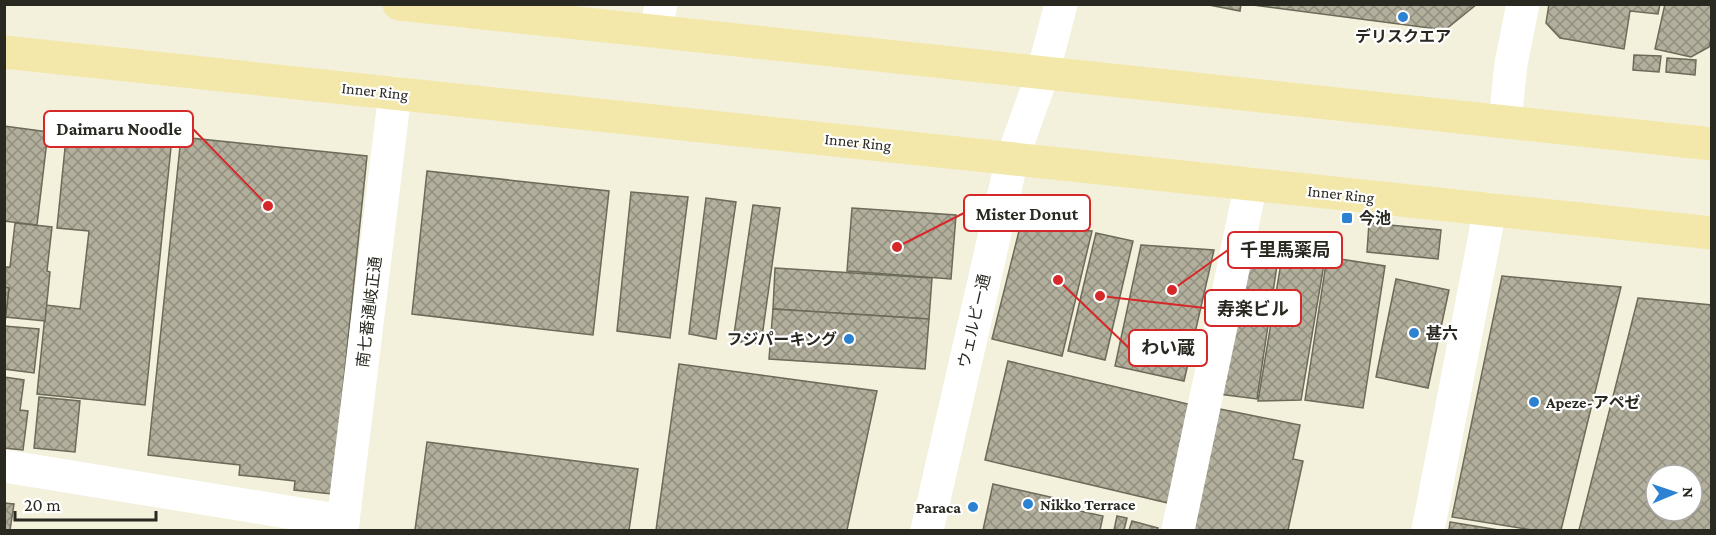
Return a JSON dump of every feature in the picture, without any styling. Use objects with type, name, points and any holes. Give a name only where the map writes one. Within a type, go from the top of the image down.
[{"type":"main road","points":[[399,4],[658,18],[1042,73],[1712,144]]},
{"type":"main road","name":"Inner Ring","points":[[4,52],[1712,233]]},
{"type":"street","name":"ウェルビー通","points":[[927,531],[1012,159],[1042,73],[1061,4]]},
{"type":"street","points":[[1505,121],[1511,64],[1523,4]]},
{"type":"street","name":"南七番通岐正通","points":[[342,526],[395,93]]},
{"type":"street","points":[[1178,531],[1251,184]]},
{"type":"street","points":[[1428,531],[1490,209]]},
{"type":"street","points":[[4,466],[342,526]]},
{"type":"building","points":[[1204,4],[1241,4],[1240,11]]},
{"type":"building","name":"デリスクエア","points":[[1245,4],[1477,4],[1445,30]]},
{"type":"building","points":[[1549,4],[1660,4],[1658,14],[1630,11],[1624,49],[1560,38],[1546,23]]},
{"type":"building","points":[[1665,4],[1712,4],[1712,37],[1709,47],[1691,57],[1655,49]]},
{"type":"building","points":[[1634,55],[1661,56],[1659,72],[1633,70]]},
{"type":"building","points":[[1667,58],[1696,60],[1695,75],[1666,72]]},
{"type":"building","points":[[4,126],[48,132],[37,225],[4,221]]},
{"type":"building","points":[[181,137],[367,156],[332,494],[294,490],[295,481],[239,475],[240,465],[148,455]]},
{"type":"building","points":[[66,138],[171,147],[145,405],[37,394],[46,305],[80,309],[89,231],[57,228]]},
{"type":"building","points":[[427,171],[609,191],[593,335],[412,314]]},
{"type":"building","points":[[631,192],[688,197],[670,338],[617,331]]},
{"type":"building","points":[[706,198],[736,202],[716,339],[689,334]]},
{"type":"building","points":[[753,205],[780,208],[761,344],[733,341]]},
{"type":"building","points":[[852,208],[956,215],[951,279],[847,271]]},
{"type":"building","points":[[15,223],[52,227],[45,321],[5,317],[9,288],[4,287],[4,267],[10,267]]},
{"type":"building","points":[[1369,223],[1441,230],[1438,259],[1367,252]]},
{"type":"building","points":[[1020,227],[1092,231],[1062,356],[992,339]]},
{"type":"building","points":[[1096,233],[1133,241],[1105,360],[1068,351]]},
{"type":"building","points":[[1141,245],[1214,250],[1184,381],[1115,366]]},
{"type":"building","points":[[1249,248],[1279,252],[1257,399],[1211,393]]},
{"type":"building","points":[[1283,251],[1325,258],[1301,400],[1258,401]]},
{"type":"building","points":[[1327,257],[1385,266],[1363,408],[1305,400]]},
{"type":"building","points":[[775,268],[932,278],[929,319],[773,309]]},
{"type":"building","name":"Apeze-アペゼ","points":[[1502,276],[1621,287],[1561,530],[1532,530],[1452,517]]},
{"type":"building","points":[[1396,279],[1449,290],[1428,388],[1376,377]]},
{"type":"building","points":[[4,287],[9,288],[5,323],[4,323]]},
{"type":"building","points":[[1638,298],[1712,305],[1712,530],[1579,530]]},
{"type":"building","name":"フジパーキング","points":[[773,309],[929,319],[925,369],[769,359]]},
{"type":"building","points":[[4,326],[39,329],[34,373],[4,369]]},
{"type":"building","points":[[1008,361],[1192,405],[1168,503],[985,460]]},
{"type":"building","points":[[679,364],[877,391],[847,530],[656,530]]},
{"type":"building","points":[[4,377],[24,380],[20,410],[28,411],[23,450],[4,448]]},
{"type":"building","points":[[39,397],[80,401],[75,452],[34,448]]},
{"type":"building","points":[[1215,408],[1300,425],[1293,459],[1303,461],[1288,530],[1192,530]]},
{"type":"building","points":[[427,442],[638,469],[629,530],[415,530]]},
{"type":"building","name":"Nikko Terrace","points":[[993,484],[1068,501],[1066,508],[1103,516],[1100,530],[983,530]]},
{"type":"building","points":[[4,503],[14,504],[10,530],[4,530]]},
{"type":"building","points":[[1117,516],[1127,518],[1124,530],[1114,530]]},
{"type":"building","points":[[1132,521],[1158,528],[1157,530],[1129,530]]},
{"type":"building","points":[[1450,522],[1499,530],[1449,530]]},
{"type":"place","name":"デリスクエア","points":[[1403,17]]},
{"type":"place","name":"Daimaru Noodle","points":[[268,206]]},
{"type":"place","name":"今池","points":[[1347,218]]},
{"type":"place","name":"Mister Donut","points":[[897,247]]},
{"type":"place","name":"わい蔵","points":[[1058,280]]},
{"type":"place","name":"千里馬薬局","points":[[1172,290]]},
{"type":"place","name":"寿楽ビル","points":[[1100,296]]},
{"type":"place","name":"甚六","points":[[1414,333]]},
{"type":"place","name":"フジパーキング","points":[[849,339]]},
{"type":"place","name":"Apeze-アペゼ","points":[[1534,402]]},
{"type":"place","name":"Nikko Terrace","points":[[1028,504]]},
{"type":"place","name":"Paraca","points":[[973,507]]}]
